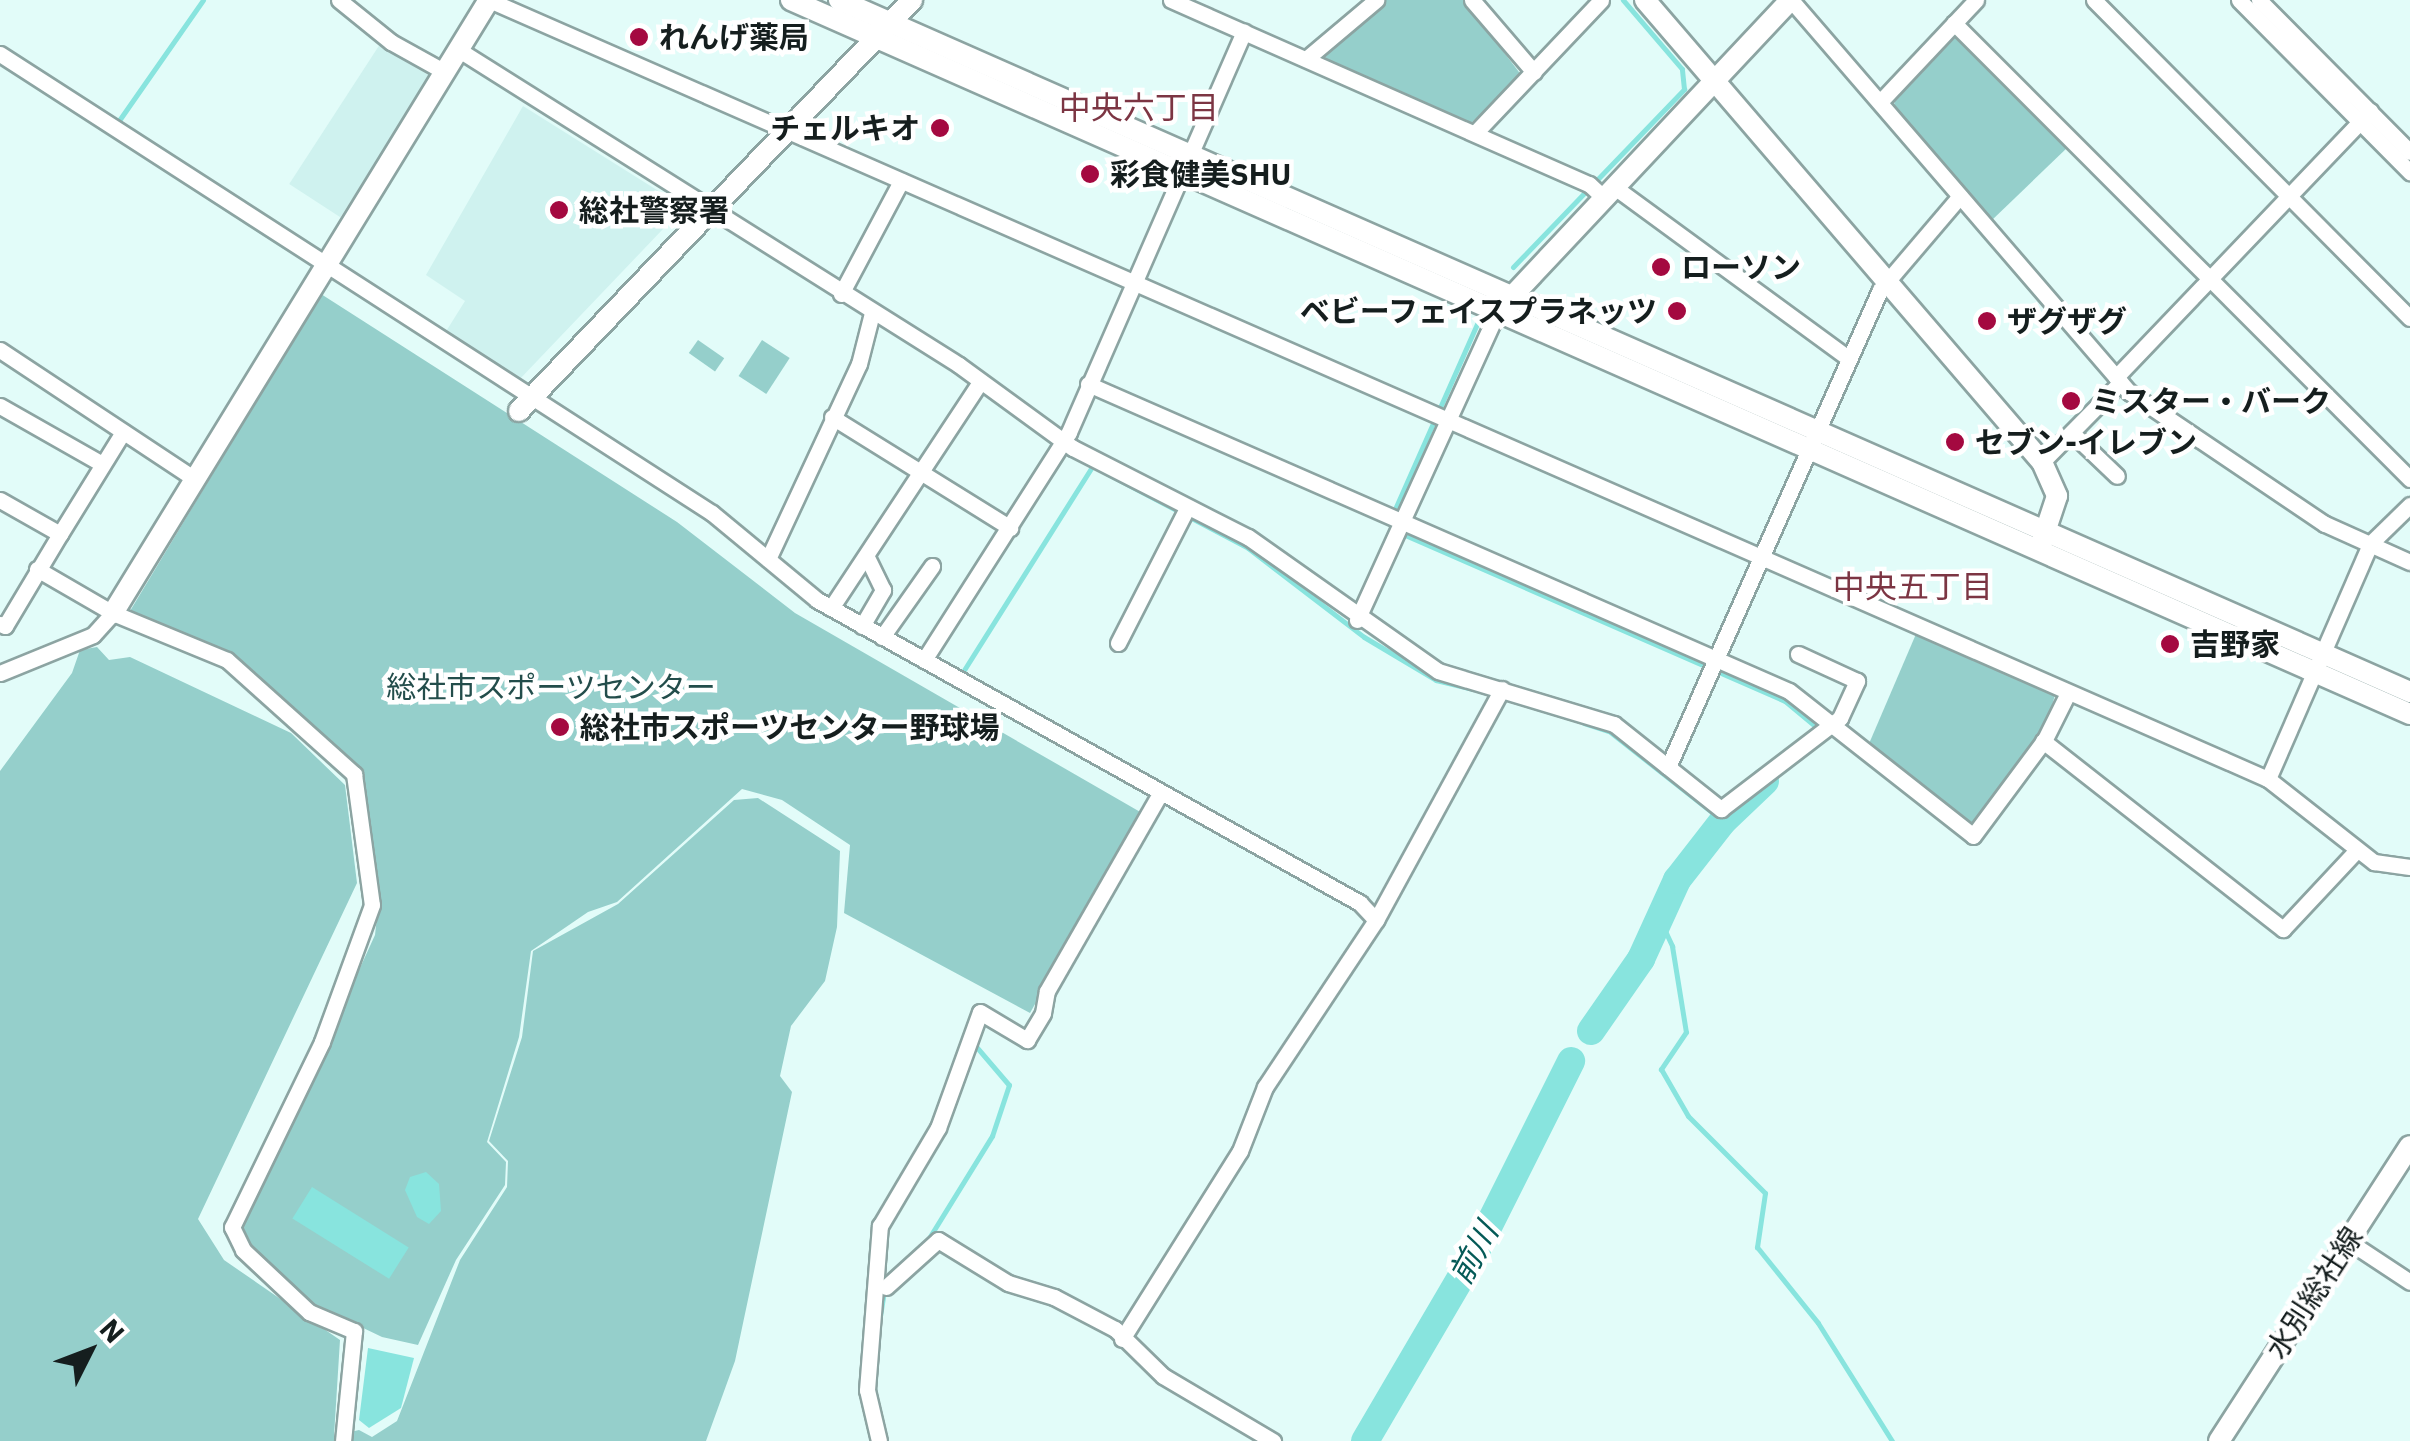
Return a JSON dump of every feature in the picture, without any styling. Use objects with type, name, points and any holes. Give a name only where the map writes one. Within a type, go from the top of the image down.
[{"type":"street","points":[[339,0],[390,42],[445,72]]},
{"type":"street","points":[[0,672],[93,635],[114,612],[192,477],[489,0],[2067,695],[2268,779],[2356,851],[2374,862],[2410,867]]},
{"type":"street","points":[[791,0],[883,30],[2042,540],[2319,663],[2410,714]]},
{"type":"street","points":[[839,0],[883,30]]},
{"type":"street","points":[[525,405],[912,0]]},
{"type":"street","points":[[1171,0],[1600,189],[1847,357]]},
{"type":"street","points":[[1472,0],[1534,72]]},
{"type":"street","points":[[1474,134],[1601,0]]},
{"type":"street","points":[[1644,0],[2042,462],[2058,496],[2042,540]]},
{"type":"street","points":[[1358,620],[1440,418],[1504,304],[1600,189],[1790,0],[2118,380],[2324,524],[2410,562]]},
{"type":"street","points":[[1880,102],[1976,0]]},
{"type":"street","points":[[2094,0],[2410,318]]},
{"type":"street","points":[[2238,0],[2410,152]]},
{"type":"street","points":[[2259,0],[2365,116],[2410,172]]},
{"type":"street","points":[[1306,59],[1368,2]]},
{"type":"street","points":[[1954,23],[2410,479]]},
{"type":"street","points":[[924,660],[1062,445],[1244,32]]},
{"type":"street","points":[[459,50],[713,210],[978,384],[1062,445],[1185,513],[1248,538],[1358,620],[1438,671],[1499,693],[1614,724],[1722,809],[1840,718],[1856,681],[1798,654]]},
{"type":"street","points":[[0,54],[324,264],[525,405],[712,513],[831,608],[1360,904],[1376,920]]},
{"type":"street","points":[[2042,462],[2365,116]]},
{"type":"street","points":[[840,294],[901,181]]},
{"type":"street","points":[[1668,767],[1847,357],[1886,279],[1960,196]]},
{"type":"street","points":[[768,560],[858,364],[870,315]]},
{"type":"street","points":[[0,350],[192,477]]},
{"type":"street","points":[[831,608],[978,384]]},
{"type":"street","points":[[1088,384],[1712,665],[1789,691],[1824,728],[1973,836],[2043,741],[2067,695]]},
{"type":"street","points":[[0,406],[102,464]]},
{"type":"street","points":[[832,417],[1010,528]]},
{"type":"street","points":[[0,624],[5,626],[123,432]]},
{"type":"street","points":[[2072,433],[2117,476]]},
{"type":"street","points":[[0,500],[60,534]]},
{"type":"street","points":[[2268,779],[2370,544],[2410,505]]},
{"type":"street","points":[[1118,643],[1185,513]]},
{"type":"street","points":[[862,626],[882,590],[867,557]]},
{"type":"street","points":[[882,637],[932,566]]},
{"type":"street","points":[[37,569],[114,612],[227,660],[354,774],[372,905],[322,1042],[232,1227],[243,1250],[309,1312],[354,1332],[342,1441]]},
{"type":"street","points":[[2319,663],[2410,692]]},
{"type":"street","points":[[1122,1339],[1240,1151],[1265,1087],[1376,920],[1499,693]]},
{"type":"street","points":[[2043,741],[2283,929],[2356,851]]},
{"type":"street","points":[[880,1441],[867,1390],[880,1226],[938,1128],[980,1012],[1027,1040],[1044,1013],[1047,992],[1161,792]]},
{"type":"street","name":"水別総社線","points":[[2219,1441],[2410,1146]]},
{"type":"street","points":[[886,1287],[938,1240],[1008,1283],[1096,1319],[1163,1376],[1273,1441]]},
{"type":"street","points":[[2348,1241],[2410,1282]]},
{"type":"shaded area","points":[[384,38],[435,71],[340,217],[289,184]]},
{"type":"shaded area","points":[[523,106],[684,207],[518,381],[445,333],[465,301],[426,275]]},
{"type":"shaded area","points":[[426,1172],[439,1184],[441,1211],[429,1224],[417,1217],[405,1190],[410,1177]]},
{"type":"shaded area","points":[[312,1187],[409,1247],[389,1279],[292,1218]]},
{"type":"shaded area","points":[[368,1348],[414,1358],[401,1408],[369,1428],[359,1420]]},
{"type":"green space","points":[[1380,0],[1464,0],[1522,76],[1469,125],[1320,58]]},
{"type":"green space","points":[[1958,35],[2069,146],[1991,221],[1894,109],[1895,94]]},
{"type":"green space","name":"総社市スポーツセンター","points":[[321,294],[677,522],[795,613],[1142,813],[1030,1013],[844,913],[850,845],[782,800],[742,789],[617,902],[588,912],[531,951],[519,1037],[487,1142],[506,1162],[505,1185],[456,1260],[418,1345],[382,1337],[309,1302],[249,1243],[242,1227],[375,935],[380,890],[362,773],[234,654],[130,611]]},
{"type":"green space","points":[[698,340],[724,358],[715,371],[689,353]]},
{"type":"green space","points":[[762,340],[790,358],[766,394],[739,376]]},
{"type":"green space","points":[[1916,634],[2055,695],[2048,720],[1977,825],[1968,827],[1868,746]]},
{"type":"green space","points":[[97,647],[109,660],[130,657],[291,733],[345,785],[357,883],[198,1219],[224,1260],[340,1340],[334,1436],[359,1430],[372,1437],[397,1421],[460,1260],[507,1187],[508,1161],[489,1141],[522,1037],[533,951],[618,904],[734,800],[758,798],[840,851],[837,927],[825,981],[791,1026],[780,1076],[792,1092],[735,1361],[706,1441],[0,1441],[0,771],[72,673],[80,650]]},
{"type":"waterway","points":[[120,119],[203,0]]},
{"type":"waterway","points":[[1513,267],[1684,89],[1682,69],[1623,0]]},
{"type":"waterway","points":[[130,146],[284,246]]},
{"type":"waterway","points":[[1395,509],[1478,322]]},
{"type":"waterway","points":[[964,670],[1093,465]]},
{"type":"waterway","points":[[1106,473],[1248,548],[1364,637],[1436,680],[1473,689]]},
{"type":"waterway","points":[[1405,535],[1785,701],[1821,731]]},
{"type":"waterway","points":[[1584,723],[1609,731],[1723,821]]},
{"type":"waterway","name":"前川","points":[[1591,1031],[1641,959],[1677,880],[1723,821],[1765,781]]},
{"type":"waterway","points":[[1660,920],[1672,946],[1686,1032],[1661,1069],[1688,1116],[1765,1193],[1757,1247],[1818,1323],[1892,1441]]},
{"type":"waterway","points":[[929,1238],[992,1136],[1009,1085],[973,1043]]},
{"type":"waterway","name":"前川","points":[[1365,1441],[1474,1255],[1571,1061]]},
{"type":"waterway","points":[[880,1316],[884,1292]]},
{"type":"place","name":"れんげ薬局","points":[[639,37]]},
{"type":"place","name":"チェルキオ","points":[[940,128]]},
{"type":"place","name":"彩食健美SHU","points":[[1090,174]]},
{"type":"place","name":"総社警察署","points":[[559,210]]},
{"type":"place","name":"ローソン","points":[[1661,267]]},
{"type":"place","name":"ベビーフェイスプラネッツ","points":[[1677,311]]},
{"type":"place","name":"ザグザグ","points":[[1987,321]]},
{"type":"place","name":"ミスター・バーク","points":[[2071,401]]},
{"type":"place","name":"セブン-イレブン","points":[[1955,442]]},
{"type":"place","name":"吉野家","points":[[2170,644]]},
{"type":"place","name":"総社市スポーツセンター野球場","points":[[560,727]]},
{"type":"district","name":"中央六丁目","points":[[1139,107]]},
{"type":"district","name":"中央五丁目","points":[[1913,586]]}]
